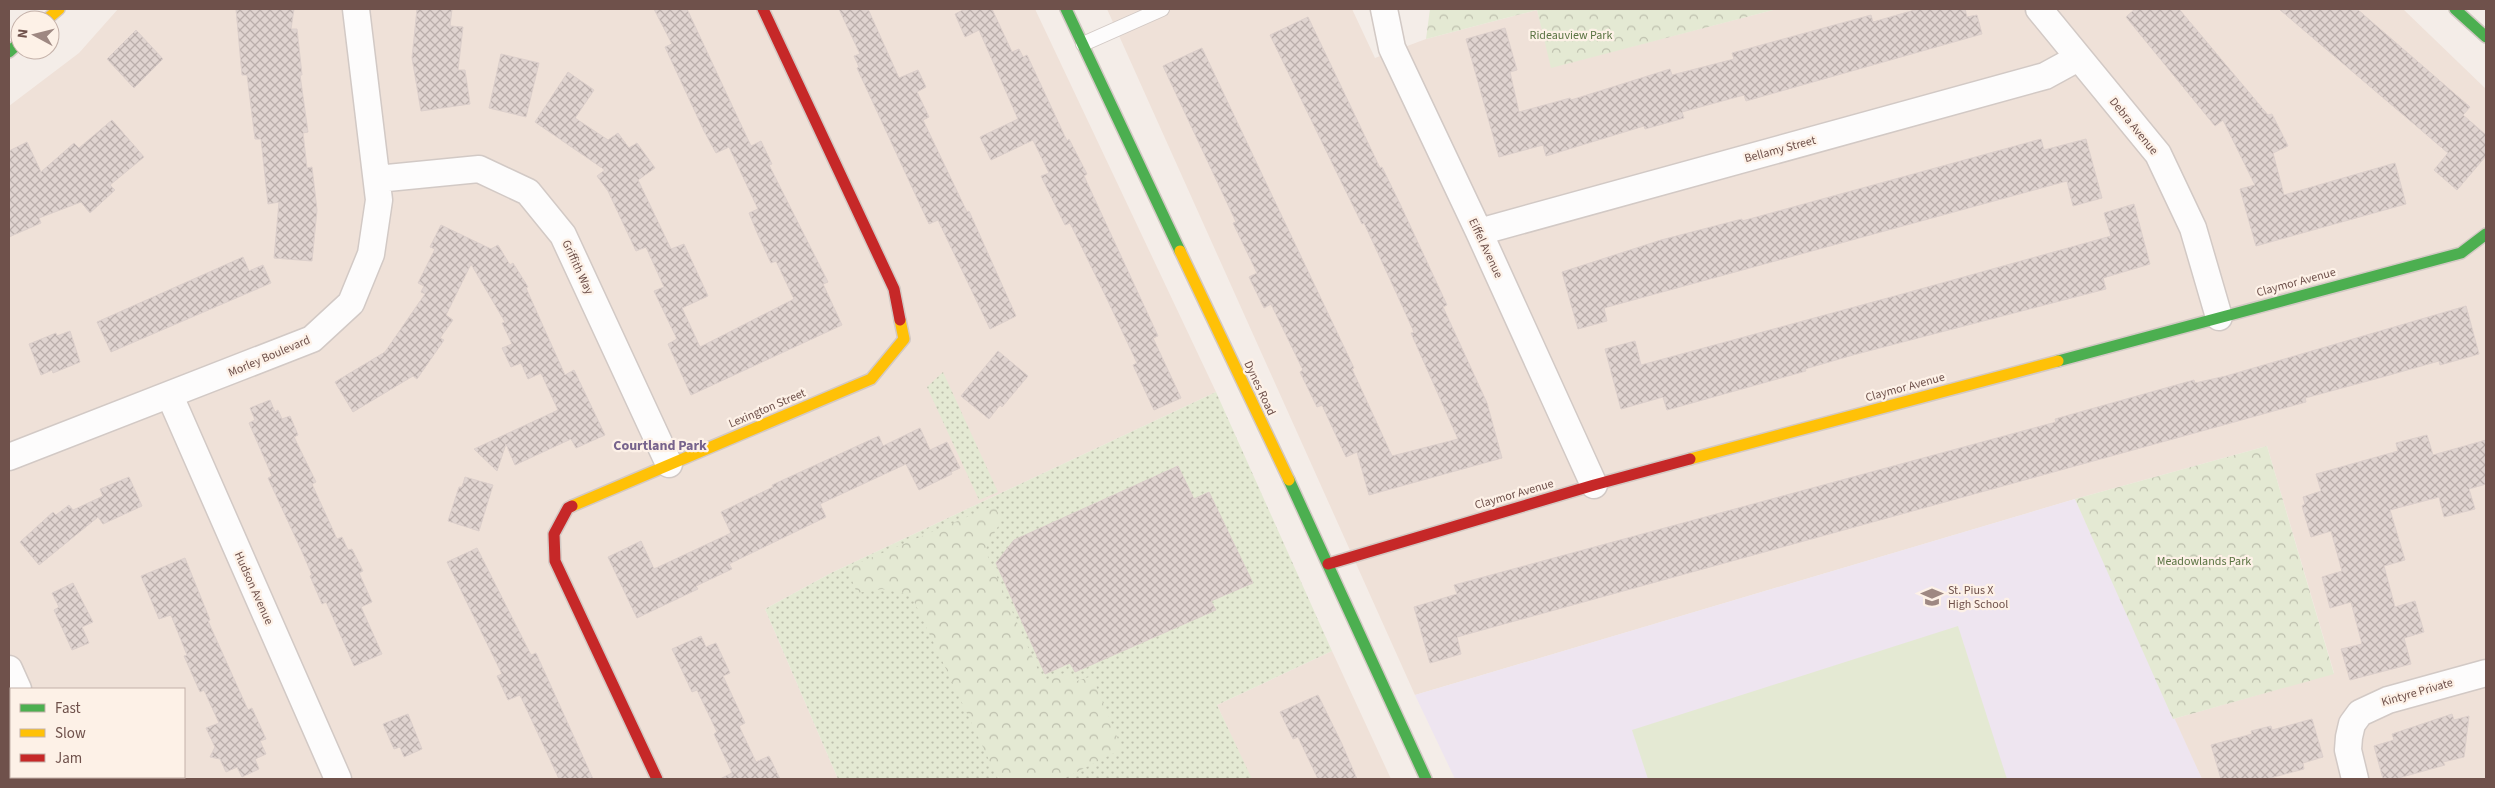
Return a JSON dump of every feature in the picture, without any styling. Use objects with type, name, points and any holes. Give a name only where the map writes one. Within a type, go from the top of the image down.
[{"type":"street","name":"Morley Boulevard","points":[[9,457],[170,396],[312,339],[351,303],[371,254],[379,200],[378,179],[356,9]]},
{"type":"street","name":"Lexington Street","points":[[657,779],[555,562],[554,534],[568,508],[871,379],[904,338],[894,289],[764,9]]},
{"type":"street","name":"Dynes Road","points":[[1066,9],[1328,564],[1426,779]]},
{"type":"street","name":"Eiffel Avenue","points":[[1384,9],[1392,48],[1479,232],[1594,485]]},
{"type":"street","name":"Debra Avenue","points":[[2039,9],[2158,154],[2193,228],[2219,317]]},
{"type":"street","points":[[2455,9],[2486,37]]},
{"type":"street","name":"Bellamy Street","points":[[1479,232],[2045,76],[2078,58]]},
{"type":"street","name":"Griffith Way","points":[[378,179],[479,169],[528,192],[563,235],[669,464]]},
{"type":"street","name":"Claymor Avenue","points":[[1328,564],[1594,485],[2461,253],[2486,234]]},
{"type":"street","name":"Hudson Avenue","points":[[170,396],[338,779]]},
{"type":"street","points":[[9,669],[18,688]]},
{"type":"street","name":"Kintyre Private","points":[[2355,779],[2348,750],[2352,724],[2360,713],[2388,700],[2486,673]]},
{"type":"lane","points":[[1083,44],[1162,9]]},
{"type":"shaded area","points":[[118,9],[1035,9],[1216,392],[831,573],[765,609],[838,779],[9,779],[9,106],[79,53]]},
{"type":"shaded area","points":[[1107,9],[1352,9],[1375,58],[1426,39],[1537,10],[1552,67],[1777,9],[2403,9],[2486,89],[2486,779],[2202,779],[2173,719],[2334,673],[2267,446],[2075,499],[1415,695]]},
{"type":"shaded area","name":"St. Pius X High School","points":[[2075,499],[2202,779],[1455,779],[1415,695]]},
{"type":"shaded area","points":[[1332,651],[1391,779],[1251,779],[1217,705]]},
{"type":"green space","name":"Rideauview Park","points":[[1430,9],[1777,9],[1551,68],[1537,10],[1426,39]]},
{"type":"green space","points":[[943,372],[998,492],[979,500],[927,387]]},
{"type":"green space","points":[[1216,392],[1332,651],[1217,705],[1252,779],[838,779],[765,609],[831,573]]},
{"type":"green space","name":"Meadowlands Park","points":[[2267,446],[2334,674],[2173,719],[2075,499]]},
{"type":"green space","points":[[995,505],[1001,521],[985,550],[1043,681],[1070,671],[1074,682],[1092,676],[1122,749],[1063,779],[998,779],[911,595],[882,589],[857,593],[847,568]]},
{"type":"green space","points":[[1958,626],[2007,779],[1648,779],[1632,730]]},
{"type":"building","points":[[236,9],[294,9],[291,29],[297,29],[302,75],[300,75],[308,132],[303,133],[307,168],[312,167],[317,210],[312,261],[274,258],[279,202],[268,204],[261,139],[255,139],[247,75],[242,75]]},
{"type":"building","points":[[417,9],[452,9],[450,26],[463,27],[458,70],[465,70],[470,104],[421,111],[412,58]]},
{"type":"building","points":[[654,9],[687,9],[751,146],[761,141],[772,164],[769,165],[828,282],[823,284],[842,325],[691,395],[668,344],[677,339],[654,291],[664,287],[646,247],[636,251],[608,191],[597,176],[605,170],[535,122],[568,72],[594,90],[575,118],[608,140],[618,133],[629,148],[637,143],[655,168],[638,180],[671,249],[684,244],[708,296],[682,308],[700,347],[794,299],[776,261],[771,263],[758,235],[749,213],[758,209],[729,147],[716,153],[704,131],[665,47],[672,44]]},
{"type":"building","points":[[839,9],[868,9],[899,78],[918,70],[926,87],[917,92],[929,117],[923,120],[967,212],[969,211],[1016,316],[990,329],[938,220],[929,224],[857,68],[859,67],[854,56],[860,54]]},
{"type":"building","points":[[965,9],[992,9],[1012,52],[1019,49],[1023,57],[1027,55],[1067,141],[1069,139],[1087,174],[1084,176],[1158,336],[1153,338],[1181,398],[1154,410],[1133,365],[1137,363],[1108,301],[1070,223],[1065,225],[1041,176],[1049,173],[1033,140],[991,160],[980,137],[1018,119],[979,30],[965,37],[955,14]]},
{"type":"building","points":[[1918,9],[1965,9],[1967,17],[1977,15],[1982,34],[1746,101],[1744,95],[1682,112],[1684,118],[1645,129],[1644,126],[1546,156],[1543,145],[1499,157],[1466,39],[1505,28],[1517,70],[1510,72],[1519,112],[1570,98],[1571,100],[1670,69],[1672,75],[1734,59],[1732,53],[1871,15],[1873,22]]},
{"type":"building","points":[[2135,9],[2179,9],[2268,115],[2272,114],[2288,146],[2273,153],[2284,195],[2395,163],[2406,204],[2256,246],[2240,189],[2255,185],[2223,120],[2215,126],[2126,17]]},
{"type":"building","points":[[2279,9],[2357,9],[2470,107],[2463,115],[2486,135],[2486,156],[2457,190],[2434,170],[2448,153]]},
{"type":"building","points":[[1308,17],[1380,168],[1382,167],[1401,206],[1447,305],[1443,307],[1487,403],[1502,458],[1369,495],[1357,452],[1346,457],[1322,405],[1317,407],[1300,372],[1303,370],[1271,304],[1264,308],[1249,277],[1257,273],[1233,223],[1236,222],[1163,66],[1202,48],[1354,368],[1352,369],[1392,456],[1458,439],[1411,333],[1414,332],[1364,223],[1362,224],[1270,35]]},
{"type":"building","points":[[136,30],[163,59],[134,88],[107,59]]},
{"type":"building","points":[[501,54],[539,63],[526,117],[489,108]]},
{"type":"building","points":[[112,120],[144,157],[110,185],[115,190],[90,213],[81,202],[39,218],[41,223],[9,237],[9,151],[27,142],[41,172],[74,143],[79,148]]},
{"type":"building","points":[[2041,139],[2044,150],[2086,139],[2102,198],[2073,206],[2067,181],[1604,308],[1607,321],[1578,329],[1562,272],[1661,240],[1742,219],[1742,221]]},
{"type":"building","points":[[2134,204],[2150,264],[2103,278],[2106,289],[1853,355],[1805,369],[1806,371],[1667,410],[1663,397],[1621,409],[1605,349],[1635,341],[1641,365],[1906,293],[2111,236],[2104,213]]},
{"type":"building","points":[[441,225],[491,249],[498,245],[510,265],[513,263],[528,287],[526,288],[565,375],[574,370],[605,435],[576,448],[571,439],[515,465],[506,444],[497,471],[474,449],[558,410],[541,373],[528,379],[521,363],[511,367],[502,348],[512,344],[502,323],[505,322],[471,264],[446,315],[453,320],[440,338],[444,340],[417,379],[413,376],[353,412],[335,382],[385,352],[425,294],[421,292],[424,286],[418,283],[435,249],[430,247]]},
{"type":"building","points":[[243,257],[249,271],[263,265],[271,283],[111,352],[97,322]]},
{"type":"building","points":[[2466,306],[2479,354],[2440,365],[2439,361],[2305,398],[2306,402],[1457,637],[1461,654],[1430,663],[1414,607],[1457,594],[1454,585],[2056,422],[2055,419],[2194,380],[2195,383],[2226,376]]},
{"type":"building","points":[[70,331],[80,362],[53,373],[52,370],[41,375],[29,344],[56,333],[57,336]]},
{"type":"building","points":[[998,351],[1028,376],[1002,407],[1000,405],[989,419],[961,396]]},
{"type":"building","points":[[270,400],[275,412],[278,410],[282,419],[290,416],[298,435],[294,437],[316,482],[312,484],[337,539],[342,537],[348,550],[352,549],[363,571],[359,573],[372,602],[361,607],[382,654],[354,666],[326,602],[322,604],[303,554],[268,478],[272,476],[249,423],[255,420],[250,408]]},
{"type":"building","points":[[920,428],[930,450],[947,442],[960,468],[951,472],[952,474],[919,490],[906,464],[820,504],[826,517],[729,564],[732,569],[696,586],[698,589],[637,618],[608,557],[641,541],[654,569],[731,533],[721,512],[773,487],[772,485],[879,436],[883,446]]},
{"type":"building","points":[[2427,435],[2433,455],[2486,440],[2486,484],[2469,489],[2475,509],[2444,517],[2439,497],[2390,510],[2405,560],[2384,566],[2395,607],[2415,601],[2424,632],[2404,638],[2411,664],[2350,680],[2341,649],[2362,644],[2351,602],[2330,608],[2322,577],[2342,571],[2331,531],[2311,537],[2302,506],[2305,504],[2303,497],[2321,491],[2316,474],[2398,451],[2396,443]]},
{"type":"building","points":[[1178,466],[1194,499],[1209,492],[1253,583],[1211,601],[1216,610],[1075,672],[1070,663],[1045,674],[996,563],[1014,540]]},
{"type":"building","points":[[129,477],[142,506],[103,524],[98,517],[39,565],[20,542],[53,512],[56,515],[69,505],[73,510],[103,496],[100,489]]},
{"type":"building","points":[[465,477],[493,485],[479,531],[448,521],[459,487],[462,487]]},
{"type":"building","points":[[477,548],[531,655],[536,653],[593,779],[559,779],[520,695],[508,700],[497,676],[502,674],[447,562]]},
{"type":"building","points":[[185,558],[210,620],[208,621],[248,710],[252,708],[266,739],[260,741],[266,754],[255,759],[259,769],[242,777],[237,767],[226,772],[220,759],[210,757],[215,747],[206,728],[219,723],[204,690],[200,692],[184,656],[187,655],[171,615],[159,619],[141,576]]},
{"type":"building","points":[[73,583],[93,622],[82,627],[89,643],[72,650],[54,610],[59,607],[52,593]]},
{"type":"building","points":[[701,636],[706,647],[716,643],[730,673],[723,676],[745,723],[739,726],[756,762],[769,756],[780,779],[720,779],[732,773],[714,734],[717,732],[697,690],[692,692],[672,649]]},
{"type":"building","points":[[1318,695],[1357,779],[1318,779],[1298,737],[1293,739],[1280,712]]},
{"type":"building","points":[[408,714],[422,749],[404,757],[400,747],[394,749],[383,724]]},
{"type":"building","points":[[2452,714],[2454,720],[2469,716],[2464,757],[2443,762],[2445,765],[2395,779],[2383,779],[2374,746],[2394,740],[2392,734]]},
{"type":"building","points":[[2312,719],[2323,757],[2303,763],[2304,769],[2266,779],[2221,779],[2211,745],[2252,734],[2251,731],[2271,726],[2272,730]]},
{"type":"traffic: fast","points":[[1066,9],[1180,251]]},
{"type":"traffic: fast","points":[[2455,9],[2486,37]]},
{"type":"traffic: fast","points":[[2058,361],[2461,253],[2486,234]]},
{"type":"traffic: fast","points":[[1289,480],[1426,779]]},
{"type":"traffic: slow","points":[[1180,251],[1289,480]]},
{"type":"traffic: slow","points":[[572,506],[871,379],[904,339],[900,320]]},
{"type":"traffic: slow","points":[[1690,459],[2058,361]]},
{"type":"traffic: jam","points":[[763,9],[894,289],[900,320]]},
{"type":"traffic: jam","points":[[1328,564],[1594,485],[1690,459]]},
{"type":"traffic: jam","points":[[572,506],[568,508],[554,534],[555,561],[657,779]]},
{"type":"place","name":"St. Pius X High School","points":[[1932,597]]},
{"type":"district","name":"Courtland Park","points":[[660,445]]}]
